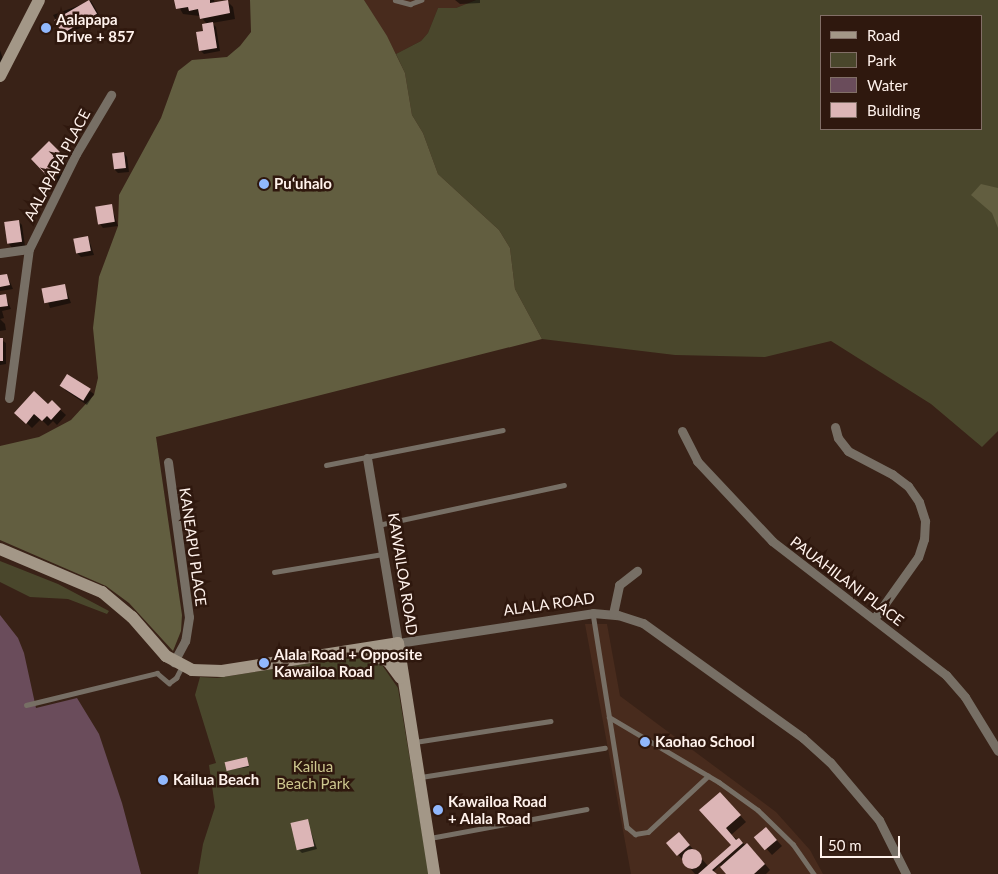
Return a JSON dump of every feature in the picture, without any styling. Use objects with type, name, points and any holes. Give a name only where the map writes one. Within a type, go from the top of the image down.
[{"type":"street","points":[[0,76],[39,0]]},
{"type":"street","name":"AALAPAPA PLACE","points":[[9,398],[10,372],[29,249],[76,154],[111,95]]},
{"type":"street","points":[[0,253],[29,249]]},
{"type":"street","points":[[834,427],[838,438],[848,451],[892,474],[908,486],[919,502],[925,521],[924,539],[918,557],[874,619]]},
{"type":"street","name":"PAUAHILANI PLACE","points":[[682,431],[698,462],[772,541],[946,675],[965,697],[998,751]]},
{"type":"street","name":"KAWAILOA ROAD","points":[[367,458],[420,777],[434,874]]},
{"type":"street","name":"KANEAPU PLACE","points":[[168,462],[189,617],[185,641],[178,664]]},
{"type":"street","points":[[0,549],[102,592],[124,608],[178,664]]},
{"type":"street","points":[[613,614],[619,585],[637,571]]},
{"type":"street","name":"ALALA ROAD","points":[[178,664],[217,672],[593,613],[613,614],[650,626],[817,749],[868,804],[889,837],[906,874]]},
{"type":"street","points":[[356,650],[373,653],[388,661],[404,684]]},
{"type":"lane","points":[[395,0],[410,4],[421,0]]},
{"type":"lane","points":[[326,465],[503,430]]},
{"type":"lane","points":[[378,524],[564,485]]},
{"type":"lane","points":[[274,572],[383,554]]},
{"type":"lane","points":[[593,613],[625,824],[631,832],[640,834],[648,832],[708,776]]},
{"type":"lane","points":[[26,705],[157,673],[169,683],[176,678],[178,664]]},
{"type":"lane","points":[[609,717],[708,776],[770,821],[793,844],[814,874]]},
{"type":"lane","points":[[414,743],[550,721]]},
{"type":"lane","points":[[420,777],[605,748]]},
{"type":"lane","points":[[429,838],[586,808]]},
{"type":"shaded area","points":[[250,0],[364,0],[387,36],[405,73],[412,115],[423,133],[438,174],[499,230],[510,248],[515,289],[542,339],[156,437],[182,615],[181,631],[173,651],[129,603],[106,586],[0,540],[0,446],[39,437],[71,420],[94,395],[98,378],[93,328],[99,277],[118,226],[119,195],[161,118],[178,71],[192,60],[227,57],[240,46],[251,32]]},
{"type":"shaded area","points":[[364,0],[476,0],[456,8],[438,8],[428,33],[421,41],[396,54]]},
{"type":"shaded area","points":[[981,184],[998,188],[998,228],[992,213],[971,195]]},
{"type":"shaded area","name":"Kaohao School","points":[[585,624],[607,624],[620,696],[776,812],[810,850],[823,874],[631,874]]},
{"type":"green space","points":[[476,0],[998,0],[998,431],[982,447],[931,404],[831,341],[765,357],[675,355],[542,339],[515,289],[510,248],[499,230],[438,174],[423,133],[412,115],[405,73],[396,54],[421,41],[428,33],[438,8],[456,8]]},
{"type":"green space","points":[[0,561],[58,584],[109,611],[107,614],[68,599],[30,597],[0,582]]},
{"type":"green space","name":"Kailua Beach Park","points":[[354,656],[382,665],[398,688],[429,874],[198,874],[203,844],[215,807],[209,765],[216,763],[195,695],[200,677],[217,678]]},
{"type":"water","points":[[0,615],[18,638],[24,653],[36,708],[77,698],[99,734],[122,803],[141,874],[0,874]]},
{"type":"building","points":[[89,0],[97,14],[62,34],[54,20]]},
{"type":"building","points":[[174,0],[210,0],[210,3],[228,0],[230,13],[200,19],[198,9],[189,11],[188,7],[176,9]]},
{"type":"building","points":[[213,22],[217,48],[199,51],[196,32],[203,31],[202,24]]},
{"type":"building","points":[[49,141],[60,152],[51,161],[59,169],[49,178],[31,159]]},
{"type":"building","points":[[124,152],[126,168],[114,169],[112,153]]},
{"type":"building","points":[[112,204],[115,222],[98,224],[95,207]]},
{"type":"building","points":[[19,220],[22,242],[7,244],[4,222]]},
{"type":"building","points":[[88,236],[91,251],[76,254],[73,239]]},
{"type":"building","points":[[7,274],[10,285],[0,287],[0,275]]},
{"type":"building","points":[[65,284],[68,299],[44,303],[41,289]]},
{"type":"building","points":[[6,294],[8,306],[0,307],[0,295]]},
{"type":"building","points":[[0,338],[3,338],[3,361],[0,361]]},
{"type":"building","points":[[67,374],[91,389],[83,401],[60,386]]},
{"type":"building","points":[[34,391],[48,404],[52,400],[61,409],[51,420],[47,416],[42,421],[34,414],[26,424],[14,413]]},
{"type":"building","points":[[247,757],[249,766],[227,771],[225,762]]},
{"type":"building","points":[[720,792],[741,815],[726,828],[736,840],[739,838],[743,843],[712,870],[717,874],[698,874],[731,845],[699,810]]},
{"type":"building","points":[[308,819],[314,846],[297,850],[290,823]]},
{"type":"building","points":[[766,827],[777,840],[765,850],[754,837]]},
{"type":"building","points":[[679,832],[690,845],[677,856],[666,843]]},
{"type":"building","points":[[747,843],[765,864],[754,874],[726,874],[720,867]]},
{"type":"building","points":[[692,849],[699,852],[702,859],[699,866],[692,869],[685,866],[682,859],[685,852]]},
{"type":"place","name":"Aalapapa Drive + 857","points":[[46,28]]},
{"type":"place","name":"Puʻuhalo","points":[[264,184]]},
{"type":"place","name":"Alala Road + Opposite Kawailoa Road","points":[[264,663]]},
{"type":"place","name":"Kaohao School","points":[[645,742]]},
{"type":"place","name":"Kailua Beach","points":[[163,780]]},
{"type":"place","name":"Kawailoa Road + Alala Road","points":[[438,810]]}]
